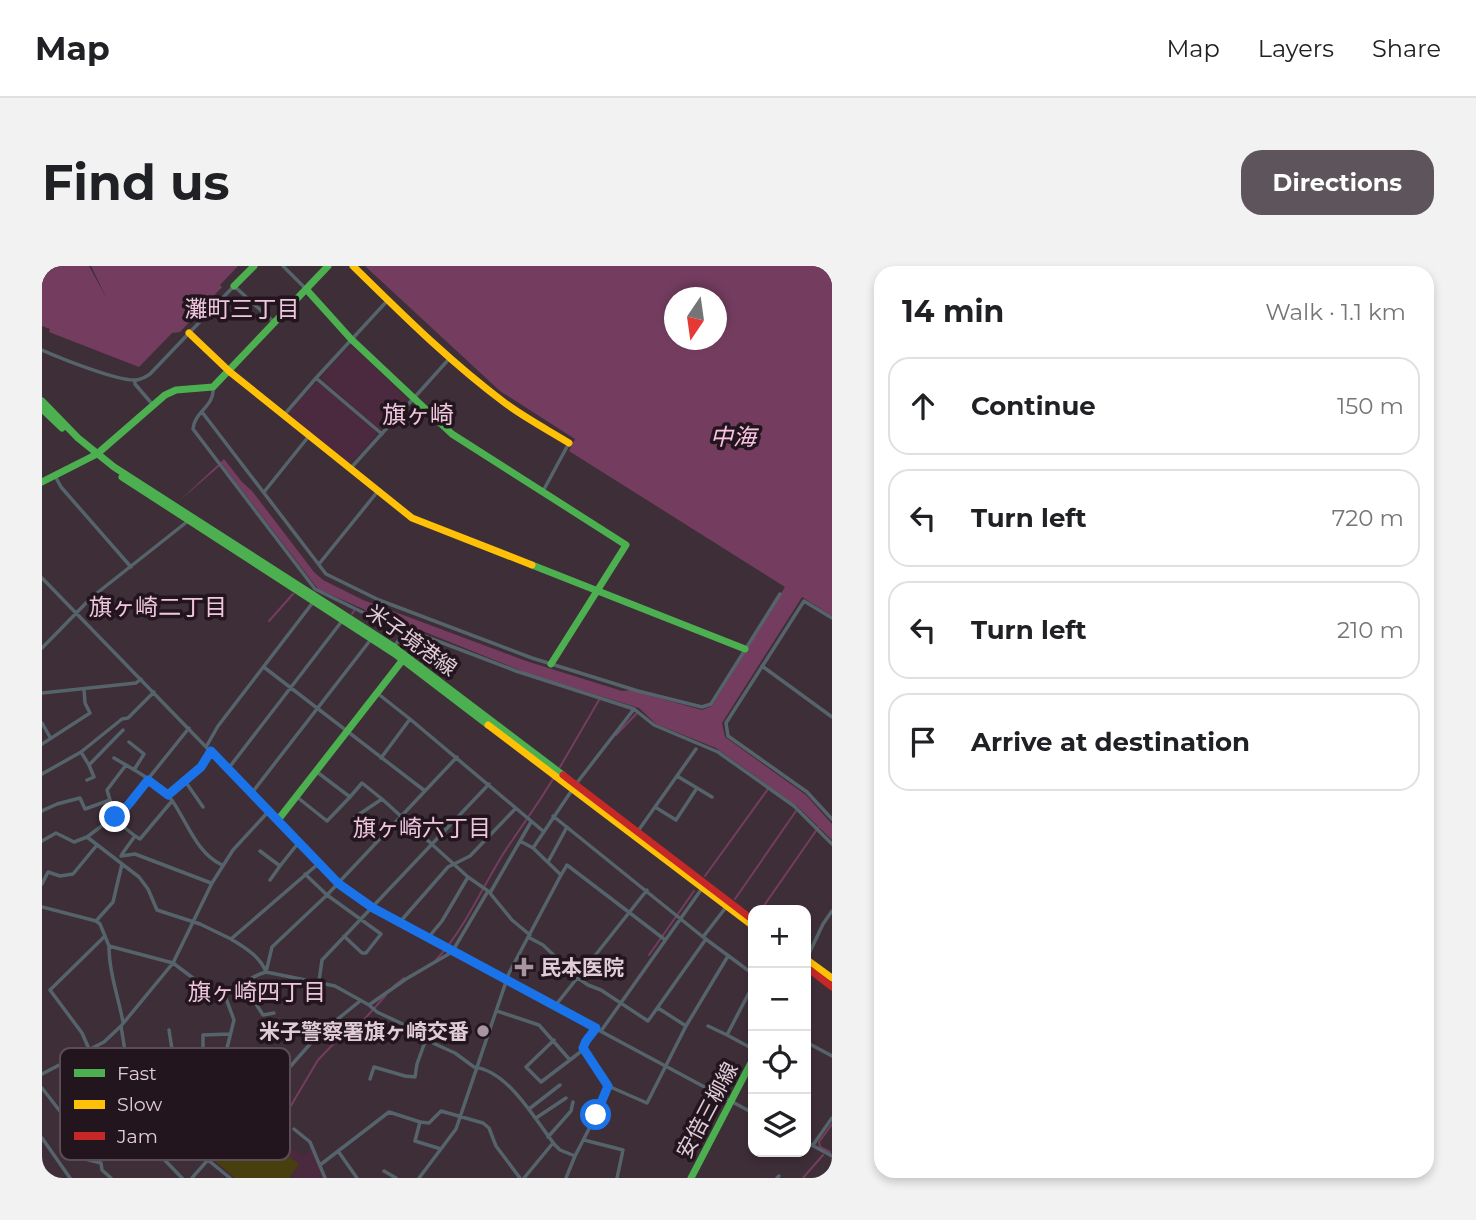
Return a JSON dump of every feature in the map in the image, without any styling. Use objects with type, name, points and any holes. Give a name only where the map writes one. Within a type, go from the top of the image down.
[{"type":"street","points":[[42,350],[75,364],[135,380],[150,374],[254,266]]},
{"type":"street","points":[[283,266],[351,339],[463,442],[626,545],[551,664]]},
{"type":"street","points":[[42,482],[95,456],[165,395],[176,390],[213,387],[328,266]]},
{"type":"street","points":[[353,266],[450,358],[507,405],[569,443],[542,493]]},
{"type":"street","points":[[234,286],[275,323]]},
{"type":"street","points":[[284,415],[388,300]]},
{"type":"street","points":[[189,333],[230,372],[412,518],[745,649]]},
{"type":"street","points":[[350,469],[450,358]]},
{"type":"street","points":[[316,378],[382,434]]},
{"type":"street","points":[[135,380],[135,384],[153,405]]},
{"type":"street","points":[[213,387],[213,399],[194,420],[193,429],[315,589],[353,608],[440,642],[528,675],[634,709],[654,725],[718,752],[794,806],[832,844]]},
{"type":"street","name":"米子境港線","points":[[42,401],[95,456]]},
{"type":"street","name":"米子境港線","points":[[43,411],[95,456],[394,647],[404,658],[420,666],[748,922]]},
{"type":"street","points":[[202,412],[326,575],[379,600],[551,664],[702,707],[711,704],[780,594]]},
{"type":"street","points":[[264,492],[309,436]]},
{"type":"street","points":[[55,476],[61,487],[131,567]]},
{"type":"street","points":[[319,564],[378,491]]},
{"type":"street","points":[[42,648],[75,612],[190,519]]},
{"type":"street","points":[[42,578],[339,884],[399,923],[748,1110]]},
{"type":"street","points":[[206,747],[218,726],[316,598]]},
{"type":"street","name":"米子境港線","points":[[316,598],[343,620],[404,658],[748,916]]},
{"type":"street","points":[[832,618],[804,601],[726,723],[728,736],[807,792],[832,819]]},
{"type":"street","points":[[228,769],[343,620]]},
{"type":"street","points":[[394,647],[406,629]]},
{"type":"street","points":[[251,794],[372,638]]},
{"type":"street","points":[[420,666],[440,642]]},
{"type":"street","points":[[278,820],[404,658]]},
{"type":"street","points":[[762,666],[832,717]]},
{"type":"street","points":[[265,667],[425,791]]},
{"type":"street","points":[[42,693],[136,683],[141,680]]},
{"type":"street","points":[[50,737],[90,713],[85,703],[84,689]]},
{"type":"street","points":[[42,774],[80,752],[122,719],[128,718],[154,692]]},
{"type":"street","points":[[377,693],[544,831]]},
{"type":"street","points":[[533,848],[574,786],[634,709]]},
{"type":"street","points":[[381,758],[410,719]]},
{"type":"street","points":[[42,723],[52,739],[42,744]]},
{"type":"street","points":[[42,841],[55,833],[74,842],[116,819],[189,728]]},
{"type":"street","points":[[89,765],[123,730]]},
{"type":"street","points":[[129,743],[144,754],[134,769]]},
{"type":"street","points":[[638,831],[696,749]]},
{"type":"street","points":[[168,795],[201,767],[211,751]]},
{"type":"street","points":[[80,752],[94,777],[87,780]]},
{"type":"street","points":[[266,972],[272,947],[339,884],[457,757]]},
{"type":"street","points":[[114,758],[134,769],[168,795],[207,856],[222,865]]},
{"type":"street","points":[[126,765],[107,790],[116,819],[135,836],[140,839],[172,801]]},
{"type":"street","points":[[316,771],[350,797]]},
{"type":"street","points":[[677,776],[712,797]]},
{"type":"street","points":[[185,781],[203,807]]},
{"type":"street","points":[[296,796],[327,821],[362,783],[468,877],[489,892],[512,920],[578,978],[648,1021],[727,906]]},
{"type":"street","points":[[319,982],[322,960],[489,784]]},
{"type":"street","points":[[655,807],[676,820],[697,788]]},
{"type":"street","points":[[42,811],[80,798],[85,809],[110,800]]},
{"type":"street","points":[[376,843],[355,817],[382,799]]},
{"type":"street","points":[[399,923],[448,867],[470,856],[516,808]]},
{"type":"street","points":[[91,1048],[104,1042],[122,1025],[173,962],[222,865],[268,812]]},
{"type":"street","points":[[553,816],[748,970]]},
{"type":"street","points":[[369,1005],[452,951],[531,821]]},
{"type":"street","points":[[548,862],[567,827]]},
{"type":"street","points":[[96,921],[113,902],[120,859],[135,836]]},
{"type":"street","points":[[87,837],[120,859],[139,877],[148,889],[157,910],[231,939],[260,961],[266,972]]},
{"type":"street","points":[[520,841],[533,848],[561,875]]},
{"type":"street","points":[[270,880],[299,842]]},
{"type":"street","points":[[42,884],[48,872],[60,876],[72,874],[97,845]]},
{"type":"street","points":[[260,851],[280,866]]},
{"type":"street","points":[[120,859],[135,854],[212,883]]},
{"type":"street","points":[[231,939],[319,863]]},
{"type":"street","points":[[419,1178],[456,1129],[507,981],[567,865],[665,940]]},
{"type":"street","points":[[305,874],[327,895],[381,934],[366,953],[362,953],[344,936]]},
{"type":"street","points":[[428,939],[468,877]]},
{"type":"street","points":[[554,1040],[526,1067],[541,1082],[584,1049],[586,1041],[621,1002],[703,887]]},
{"type":"street","points":[[555,1006],[647,890]]},
{"type":"street","points":[[42,907],[96,921],[105,936],[119,1000],[125,1048]]},
{"type":"street","points":[[811,951],[832,911]]},
{"type":"street","points":[[89,1048],[82,1032],[50,990],[105,936]]},
{"type":"street","points":[[109,946],[173,962],[213,993],[224,993],[244,985],[257,974],[266,972],[335,986],[377,1012],[455,1053],[474,1067],[497,1077],[529,1109],[553,1143],[560,1150],[575,1156]]},
{"type":"street","points":[[584,1049],[608,1086],[647,1103],[686,1026],[728,956]]},
{"type":"street","points":[[811,965],[832,978]]},
{"type":"street","points":[[811,967],[832,987]]},
{"type":"street","points":[[244,985],[263,1015],[274,1013]]},
{"type":"street","points":[[224,993],[234,1020],[226,1048]]},
{"type":"street","points":[[727,1035],[748,995]]},
{"type":"street","points":[[290,1067],[318,1035],[360,1000]]},
{"type":"street","points":[[658,1008],[686,1026]]},
{"type":"street","points":[[497,1011],[539,1025],[570,1060]]},
{"type":"street","points":[[708,1026],[748,1046]]},
{"type":"street","points":[[169,1030],[172,1048]]},
{"type":"street","points":[[203,1048],[203,1035],[230,1034]]},
{"type":"street","points":[[370,1079],[374,1068],[415,1076],[426,1039]]},
{"type":"street","points":[[811,1045],[832,1056]]},
{"type":"street","points":[[42,1074],[60,1064]]},
{"type":"street","name":"安倍三柳線","points":[[693,1177],[748,1068]]},
{"type":"street","points":[[529,1109],[560,1085]]},
{"type":"street","points":[[566,1178],[606,1096],[608,1086]]},
{"type":"street","points":[[42,1088],[60,1111]]},
{"type":"street","points":[[536,1118],[566,1098]]},
{"type":"street","points":[[548,1137],[571,1111],[573,1102]]},
{"type":"street","points":[[320,1164],[389,1112],[429,1123],[440,1111],[483,1123],[489,1128],[496,1146],[522,1178],[553,1143]]},
{"type":"street","points":[[832,1118],[813,1145],[832,1156]]},
{"type":"street","points":[[420,1122],[415,1141],[442,1149]]},
{"type":"street","points":[[294,1129],[310,1142],[325,1178]]},
{"type":"street","points":[[42,1138],[70,1178]]},
{"type":"street","points":[[584,1140],[623,1150],[617,1178]]},
{"type":"street","points":[[42,1148],[48,1145]]},
{"type":"street","points":[[338,1151],[357,1178]]},
{"type":"street","points":[[89,1160],[101,1163],[102,1170],[111,1178]]},
{"type":"street","points":[[165,1160],[183,1178]]},
{"type":"street","points":[[192,1178],[208,1160],[230,1178]]},
{"type":"street","points":[[384,1171],[396,1178]]},
{"type":"street","points":[[42,1172],[46,1178]]},
{"type":"shaded area","points":[[348,348],[354,348],[406,397],[406,402],[382,429],[378,429],[323,380],[322,376]]},
{"type":"shaded area","points":[[316,383],[320,383],[376,431],[376,435],[352,462],[347,462],[290,416],[290,411]]},
{"type":"shaded area","points":[[290,1148],[303,1156],[311,1149],[323,1178],[233,1178],[213,1160],[290,1160]]},
{"type":"shaded area","points":[[290,1157],[299,1164],[289,1178],[235,1178],[215,1161],[290,1160]]},
{"type":"water","points":[[42,266],[89,266],[107,299],[91,266],[238,266],[180,332],[172,333],[139,367],[49,332],[50,329],[42,326]]},
{"type":"water","name":"中海","points":[[365,266],[832,266],[832,616],[802,597],[722,723],[725,737],[806,795],[832,824],[832,840],[797,806],[716,748],[656,724],[639,708],[529,674],[415,628],[404,627],[318,589],[222,464],[178,502],[224,459],[323,580],[363,600],[526,661],[622,691],[630,690],[702,710],[712,706],[785,587],[569,451],[575,439],[500,391]]},
{"type":"waterway","points":[[269,621],[293,594]]},
{"type":"waterway","points":[[560,767],[599,700]]},
{"type":"waterway","points":[[616,735],[637,713]]},
{"type":"waterway","points":[[436,960],[456,935],[505,851],[553,779]]},
{"type":"waterway","points":[[705,876],[768,789]]},
{"type":"waterway","points":[[735,899],[796,811]]},
{"type":"waterway","points":[[764,905],[820,825]]},
{"type":"waterway","points":[[649,955],[694,891]]},
{"type":"waterway","points":[[394,986],[404,978]]},
{"type":"waterway","points":[[290,1107],[318,1060],[342,1035],[361,1023],[386,995]]},
{"type":"waterway","points":[[830,1152],[820,1147],[819,1142],[832,1124]]},
{"type":"waterway","points":[[803,1178],[823,1155]]},
{"type":"traffic: fast","points":[[234,286],[254,266]]},
{"type":"traffic: fast","points":[[42,482],[97,454],[165,395],[176,390],[213,387],[328,266]]},
{"type":"traffic: fast","points":[[306,289],[351,339],[452,434],[626,545],[551,664]]},
{"type":"traffic: fast","points":[[42,401],[78,438],[114,467],[394,647],[563,775]]},
{"type":"traffic: fast","points":[[42,409],[62,428]]},
{"type":"traffic: fast","points":[[122,477],[395,654],[488,725]]},
{"type":"traffic: fast","points":[[532,565],[745,649]]},
{"type":"traffic: fast","points":[[278,820],[405,657]]},
{"type":"traffic: fast","points":[[691,1178],[748,1069]]},
{"type":"traffic: slow","points":[[353,266],[465,371],[520,414],[569,443]]},
{"type":"traffic: slow","points":[[189,333],[230,372],[412,518],[532,565]]},
{"type":"traffic: slow","points":[[488,725],[748,922]]},
{"type":"traffic: slow","points":[[811,963],[832,978]]},
{"type":"traffic: jam","points":[[563,775],[748,916]]},
{"type":"traffic: jam","points":[[807,968],[832,987]]},
{"type":"place","name":"民本医院","points":[[524,967]]},
{"type":"place","name":"米子警察署旗ヶ崎交番","points":[[483,1031]]},
{"type":"district","name":"灘町三丁目","points":[[242,309]]},
{"type":"district","name":"旗ヶ崎","points":[[418,414]]},
{"type":"district","name":"旗ヶ崎二丁目","points":[[158,607]]},
{"type":"district","name":"旗ヶ崎六丁目","points":[[422,828]]},
{"type":"district","name":"旗ヶ崎四丁目","points":[[257,992]]},
{"type":"route","points":[[115,817],[117,819],[148,780],[168,795],[201,767],[211,751],[339,884],[399,923],[596,1028],[583,1048],[608,1086],[596,1115]]}]
